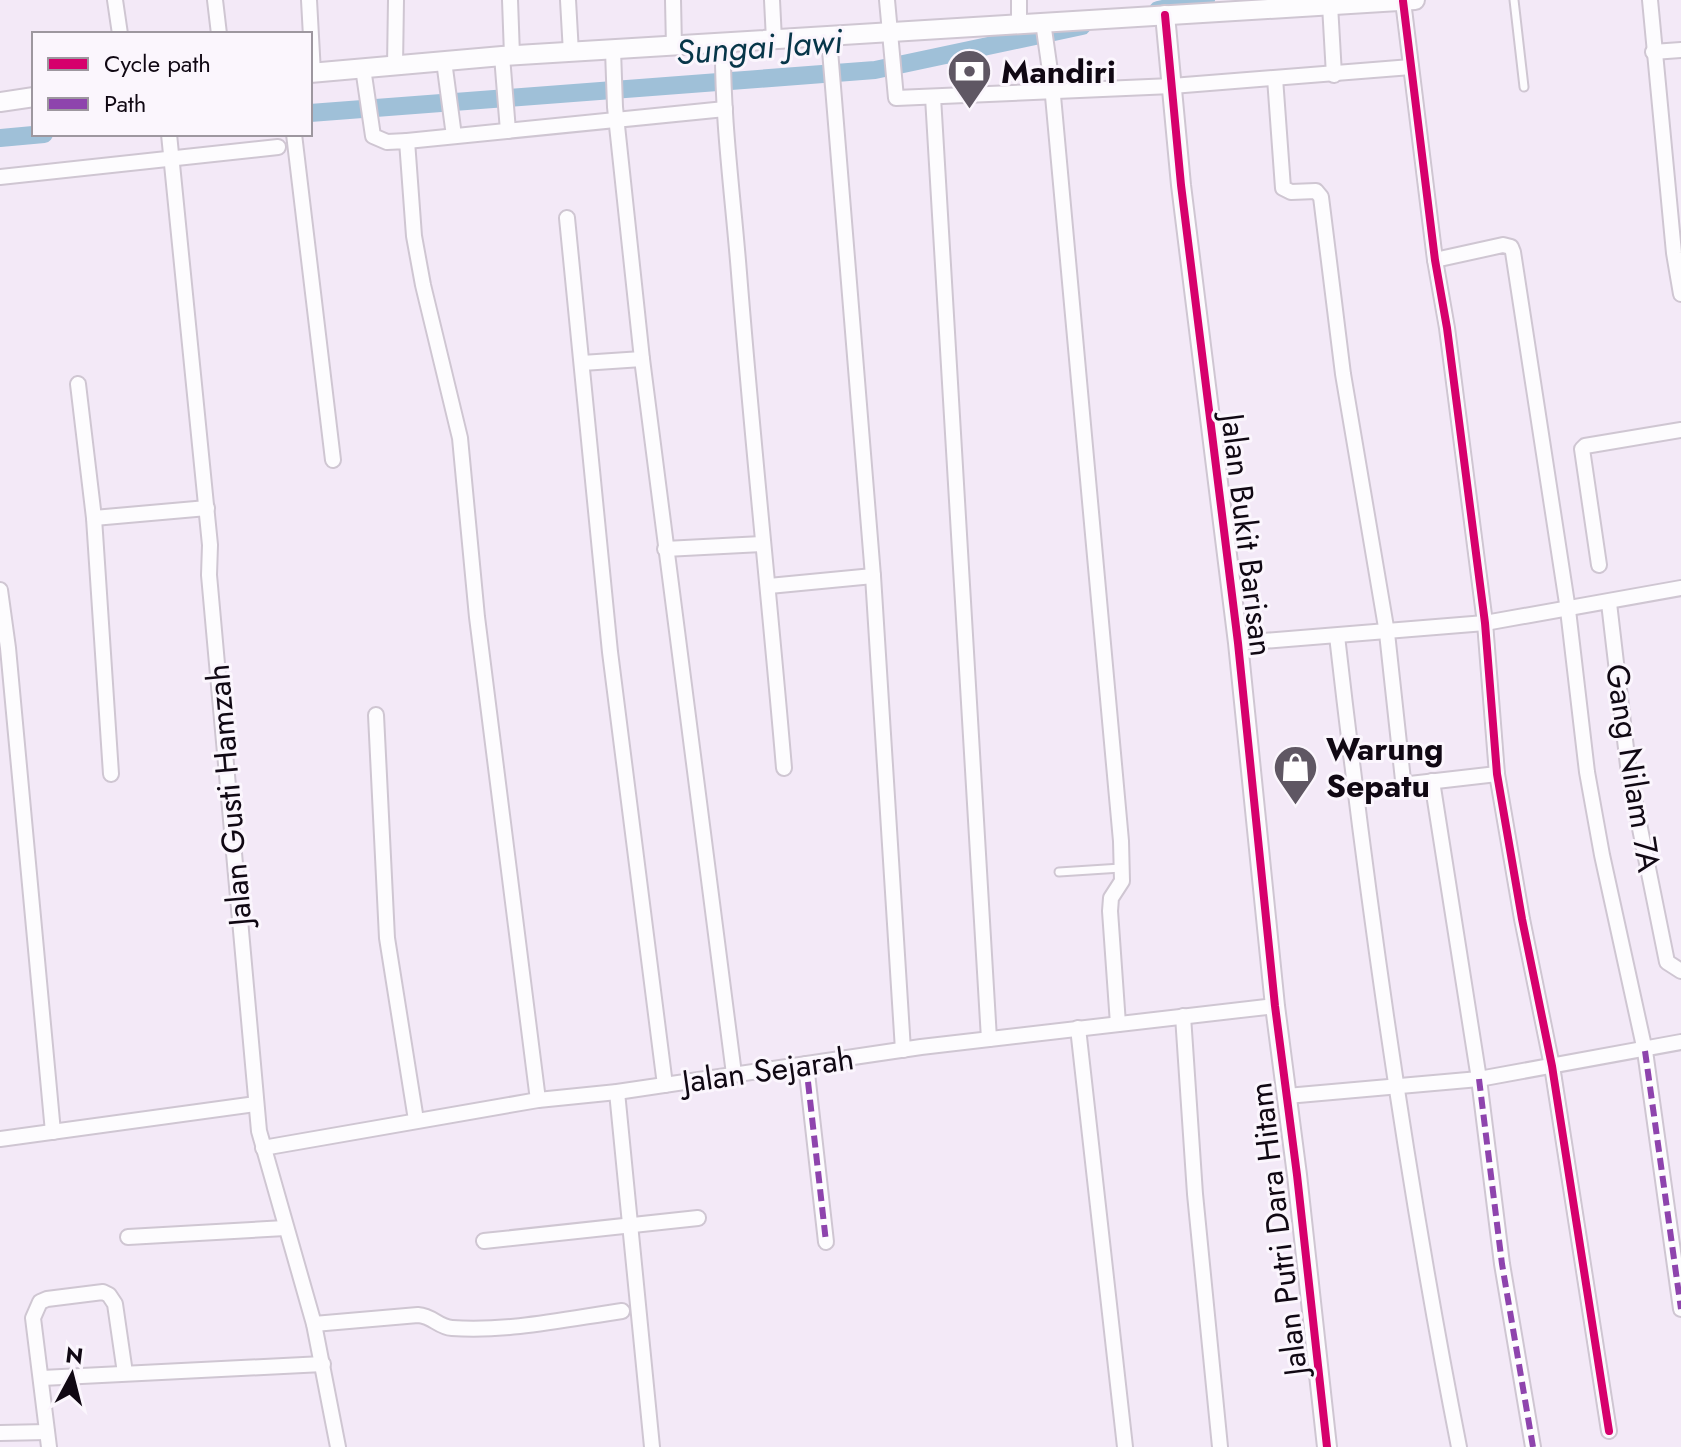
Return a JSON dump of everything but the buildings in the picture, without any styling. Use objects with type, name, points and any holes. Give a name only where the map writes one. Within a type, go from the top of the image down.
[{"type":"street","points":[[115,0],[120,32]]},
{"type":"street","points":[[215,0],[219,32]]},
{"type":"street","points":[[309,0],[310,32]]},
{"type":"street","points":[[395,66],[396,0]]},
{"type":"street","points":[[508,126],[505,79],[510,0]]},
{"type":"street","points":[[568,0],[571,53]]},
{"type":"street","points":[[673,0],[674,47]]},
{"type":"street","points":[[772,0],[774,40]]},
{"type":"street","points":[[887,0],[896,94],[933,97],[1171,78],[1334,75],[1410,61]]},
{"type":"street","points":[[1019,0],[1019,24]]},
{"type":"street","points":[[1650,0],[1652,47],[1681,294]]},
{"type":"street","points":[[312,73],[507,56],[571,53],[613,57],[674,47],[723,48],[774,40],[830,45],[890,43],[1019,24],[1044,30],[1143,8],[1166,21],[1283,5],[1330,12],[1374,1],[1408,5],[1410,61],[1485,623],[1497,774],[1552,1066],[1609,1431]]},
{"type":"street","points":[[1330,12],[1334,75]]},
{"type":"street","name":"Jalan Bukit Barisan","points":[[1166,21],[1206,401],[1238,643],[1275,1006]]},
{"type":"street","points":[[1044,30],[1052,88],[1123,868],[1122,881],[1111,898],[1110,911],[1118,1024]]},
{"type":"street","points":[[830,45],[873,576],[903,1050]]},
{"type":"street","points":[[1652,47],[1681,50]]},
{"type":"street","points":[[723,48],[762,544],[769,586],[784,768]]},
{"type":"street","points":[[613,57],[616,114],[642,359],[734,1074]]},
{"type":"street","points":[[444,61],[454,136]]},
{"type":"street","points":[[363,68],[373,136],[378,140],[407,141],[508,126],[725,104]]},
{"type":"street","points":[[1275,78],[1283,188],[1291,192],[1316,191],[1321,197],[1343,374],[1387,633],[1403,780],[1410,784],[1497,774]]},
{"type":"street","points":[[0,102],[32,97]]},
{"type":"street","points":[[933,97],[989,1039]]},
{"type":"street","points":[[294,136],[333,460]]},
{"type":"street","points":[[407,141],[414,236],[460,438],[477,617],[538,1100]]},
{"type":"street","points":[[0,177],[170,147],[278,147]]},
{"type":"street","name":"Jalan Gusti Hamzah","points":[[170,147],[207,508],[209,575],[256,1104],[263,1148],[314,1324],[338,1447]]},
{"type":"street","points":[[567,218],[610,652],[665,1085]]},
{"type":"street","points":[[1435,260],[1503,245],[1511,247],[1568,610],[1587,772],[1645,1051],[1681,1309]]},
{"type":"street","points":[[582,363],[642,359]]},
{"type":"street","points":[[78,384],[94,518],[111,774]]},
{"type":"street","points":[[1599,565],[1582,449],[1681,430]]},
{"type":"street","points":[[94,518],[207,508]]},
{"type":"street","points":[[665,549],[762,544]]},
{"type":"street","points":[[769,586],[873,576]]},
{"type":"street","points":[[1238,643],[1485,623],[1681,588]]},
{"type":"street","points":[[0,590],[53,1132]]},
{"type":"street","name":"Gang Nilam 7A","points":[[1609,603],[1629,774],[1667,962],[1681,971]]},
{"type":"street","points":[[1337,636],[1397,1087],[1430,1298],[1459,1447]]},
{"type":"street","points":[[376,715],[387,938],[416,1120]]},
{"type":"street","points":[[1432,781],[1479,1079],[1502,1264],[1533,1447]]},
{"type":"street","name":"Jalan Sejarah","points":[[263,1148],[538,1100],[617,1092],[989,1039],[1275,1006]]},
{"type":"street","name":"Jalan Putri Dara Hitam","points":[[1275,1006],[1327,1447]]},
{"type":"street","points":[[1183,1016],[1195,1194],[1220,1447]]},
{"type":"street","points":[[1078,1028],[1125,1447]]},
{"type":"street","points":[[1287,1096],[1479,1079],[1681,1042]]},
{"type":"street","points":[[806,1064],[826,1242]]},
{"type":"street","points":[[617,1092],[652,1447]]},
{"type":"street","points":[[0,1139],[256,1104]]},
{"type":"street","points":[[484,1241],[698,1218]]},
{"type":"street","points":[[128,1237],[285,1228]]},
{"type":"street","points":[[0,1433],[48,1439],[33,1318],[36,1307],[47,1299],[103,1292],[109,1295],[115,1304],[125,1373]]},
{"type":"street","points":[[314,1324],[418,1315],[433,1318],[439,1325],[457,1328],[533,1323],[622,1311]]},
{"type":"street","points":[[42,1378],[323,1364]]},
{"type":"lane","points":[[1515,4],[1524,87]]},
{"type":"lane","points":[[1059,872],[1123,868]]},
{"type":"waterway","name":"Sungai Jawi","points":[[1158,10],[1206,0]]},
{"type":"waterway","name":"Sungai Jawi","points":[[312,113],[875,70],[1082,26]]},
{"type":"waterway","name":"Sungai Jawi","points":[[0,138],[32,135]]},
{"type":"marked path","points":[[1645,1051],[1681,1309]]},
{"type":"marked path","points":[[806,1064],[826,1242]]},
{"type":"marked path","points":[[1479,1079],[1502,1264],[1533,1447]]},
{"type":"cycle path","points":[[1403,1],[1485,623],[1497,774],[1552,1066],[1609,1431]]},
{"type":"cycle path","points":[[1165,15],[1181,185],[1238,643],[1275,1006],[1327,1447]]},
{"type":"place","name":"Mandiri","points":[[970,111]]},
{"type":"place","name":"Warung Sepatu","points":[[1295,806]]}]
